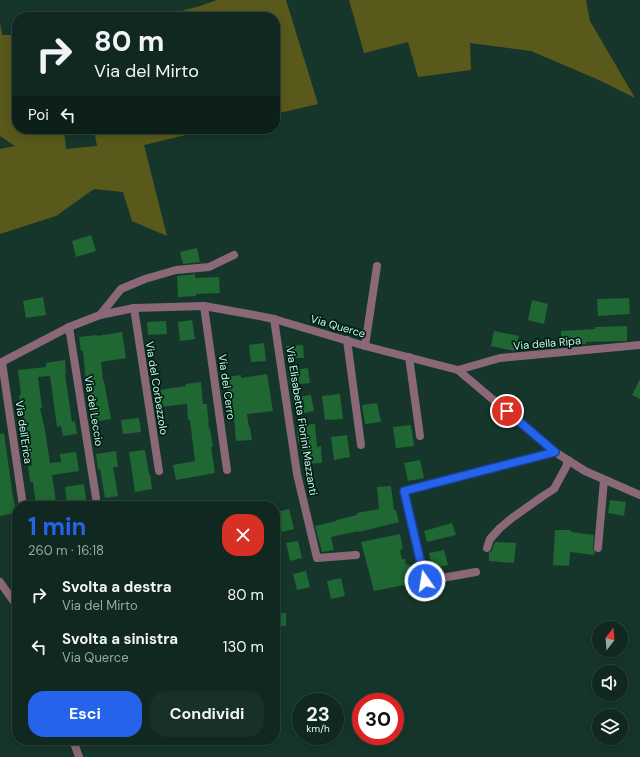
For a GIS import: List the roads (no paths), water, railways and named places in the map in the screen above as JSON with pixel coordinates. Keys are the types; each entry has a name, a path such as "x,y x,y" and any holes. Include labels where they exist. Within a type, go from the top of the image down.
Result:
{"street":[{"path":"100,315 121,289 146,279 176,270 209,267 234,255"},
{"path":"365,346 377,266"},
{"name":"Via Querce","path":"1,362 69,327 100,315 134,308 204,306 274,319 365,346 458,370 555,452 585,471 640,495"},
{"name":"Via del Cerro","path":"204,306 227,470"},
{"name":"Via del Corbezzolo","path":"134,308 160,472"},
{"name":"Via Elisabetta Fiorini Mazzanti","path":"274,319 297,474 317,558 356,555"},
{"name":"Via del Leccio","path":"69,327 96,498"},
{"path":"347,340 361,445"},
{"name":"Via della Ripa","path":"458,370 500,358 640,345"},
{"path":"409,357 420,436"},
{"name":"Via dell'Erica","path":"1,362 22,501"},
{"path":"476,572 425,581 404,491 555,452"},
{"path":"487,548 490,539 504,525 542,496 554,489 566,467 568,460"},
{"path":"604,534 606,481"},
{"path":"598,548 606,481"},
{"path":"0,582 12,599"},
{"path":"75,745 79,757"}]}
